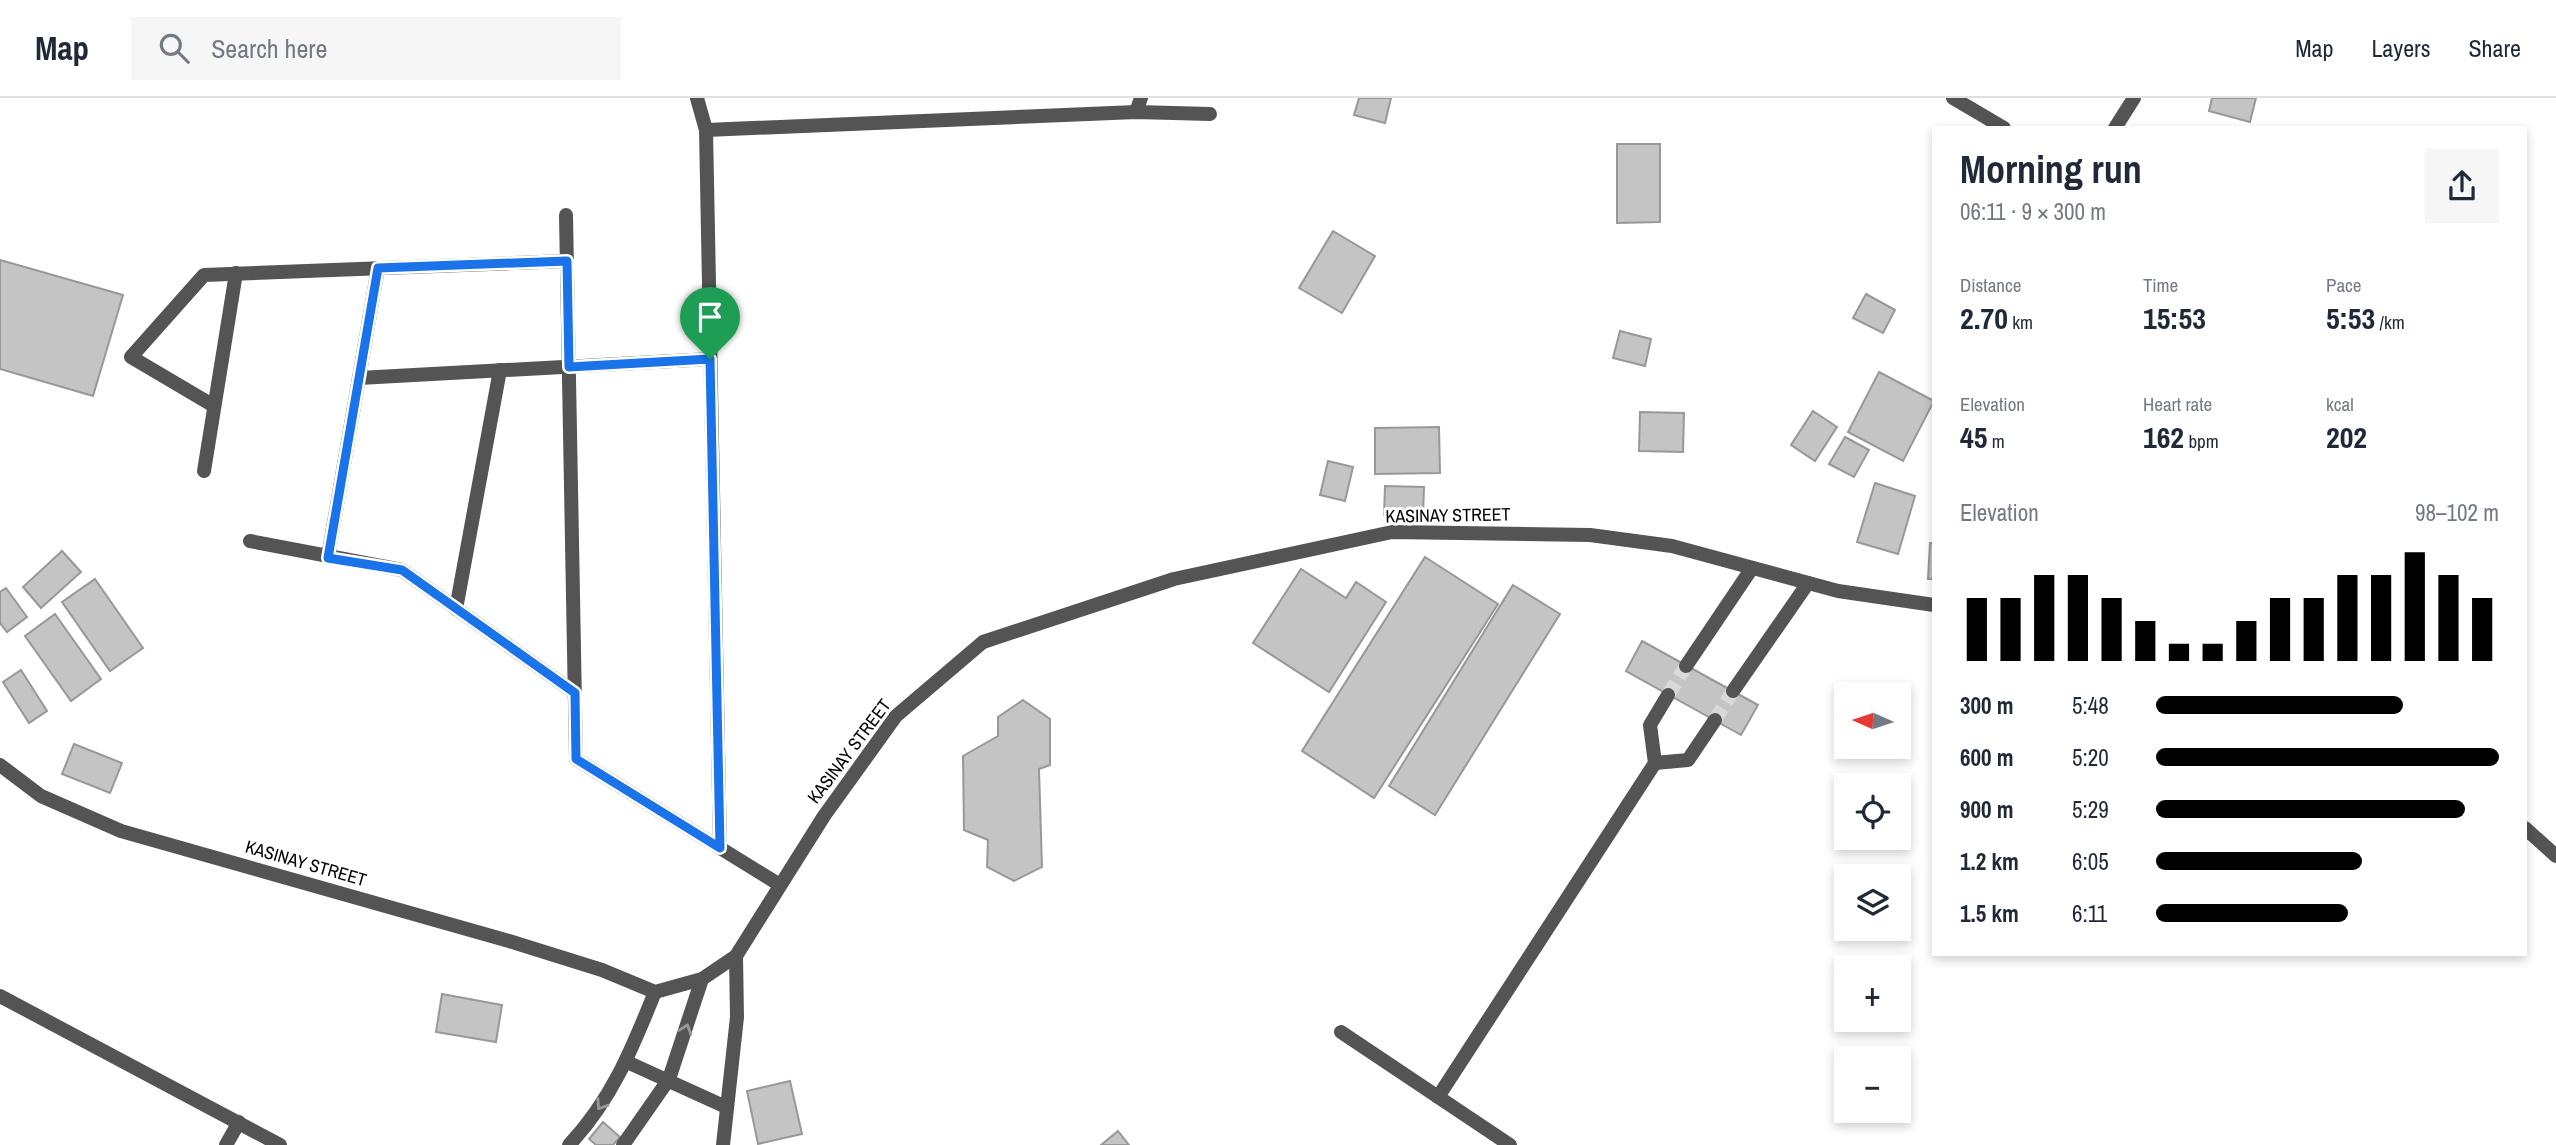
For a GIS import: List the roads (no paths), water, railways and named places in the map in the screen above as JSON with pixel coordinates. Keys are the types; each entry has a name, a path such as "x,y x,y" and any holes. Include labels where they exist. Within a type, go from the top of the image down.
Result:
{"street":[{"path":"697,98 706,130 720,848"},
{"path":"1953,98 2001,126"},
{"path":"2116,126 2134,98"},
{"path":"706,130 1138,105 1210,114"},
{"path":"566,215 576,759 780,886"},
{"path":"214,406 131,357 204,275 567,261"},
{"path":"328,558 378,268"},
{"path":"204,471 236,273"},
{"path":"359,378 710,359"},
{"path":"456,609 500,370"},
{"name":"KASINAY STREET","path":"0,765 41,796 121,831 509,941 602,970 655,992 702,979 736,956 824,816 896,716 983,642 1174,579 1392,532 1590,534 1672,547 1839,591 1932,605"},
{"path":"250,541 402,570 575,693"},
{"path":"1686,666 1752,568"},
{"path":"1733,691 1808,583"},
{"path":"1438,1097 1655,763 1650,725 1668,695"},
{"path":"1655,763 1688,760 1715,720"},
{"path":"2527,830 2556,856"},
{"path":"723,1145 737,1017 736,956"},
{"path":"623,1145 669,1079 702,979"},
{"path":"569,1145 587,1126 627,1062 655,992"},
{"path":"0,996 280,1145"},
{"path":"1341,1032 1510,1145"},
{"path":"627,1062 726,1107"},
{"path":"226,1145 239,1122"}],"tunnel":[{"path":"1668,695 1686,666"},
{"path":"1715,720 1733,691"}]}
